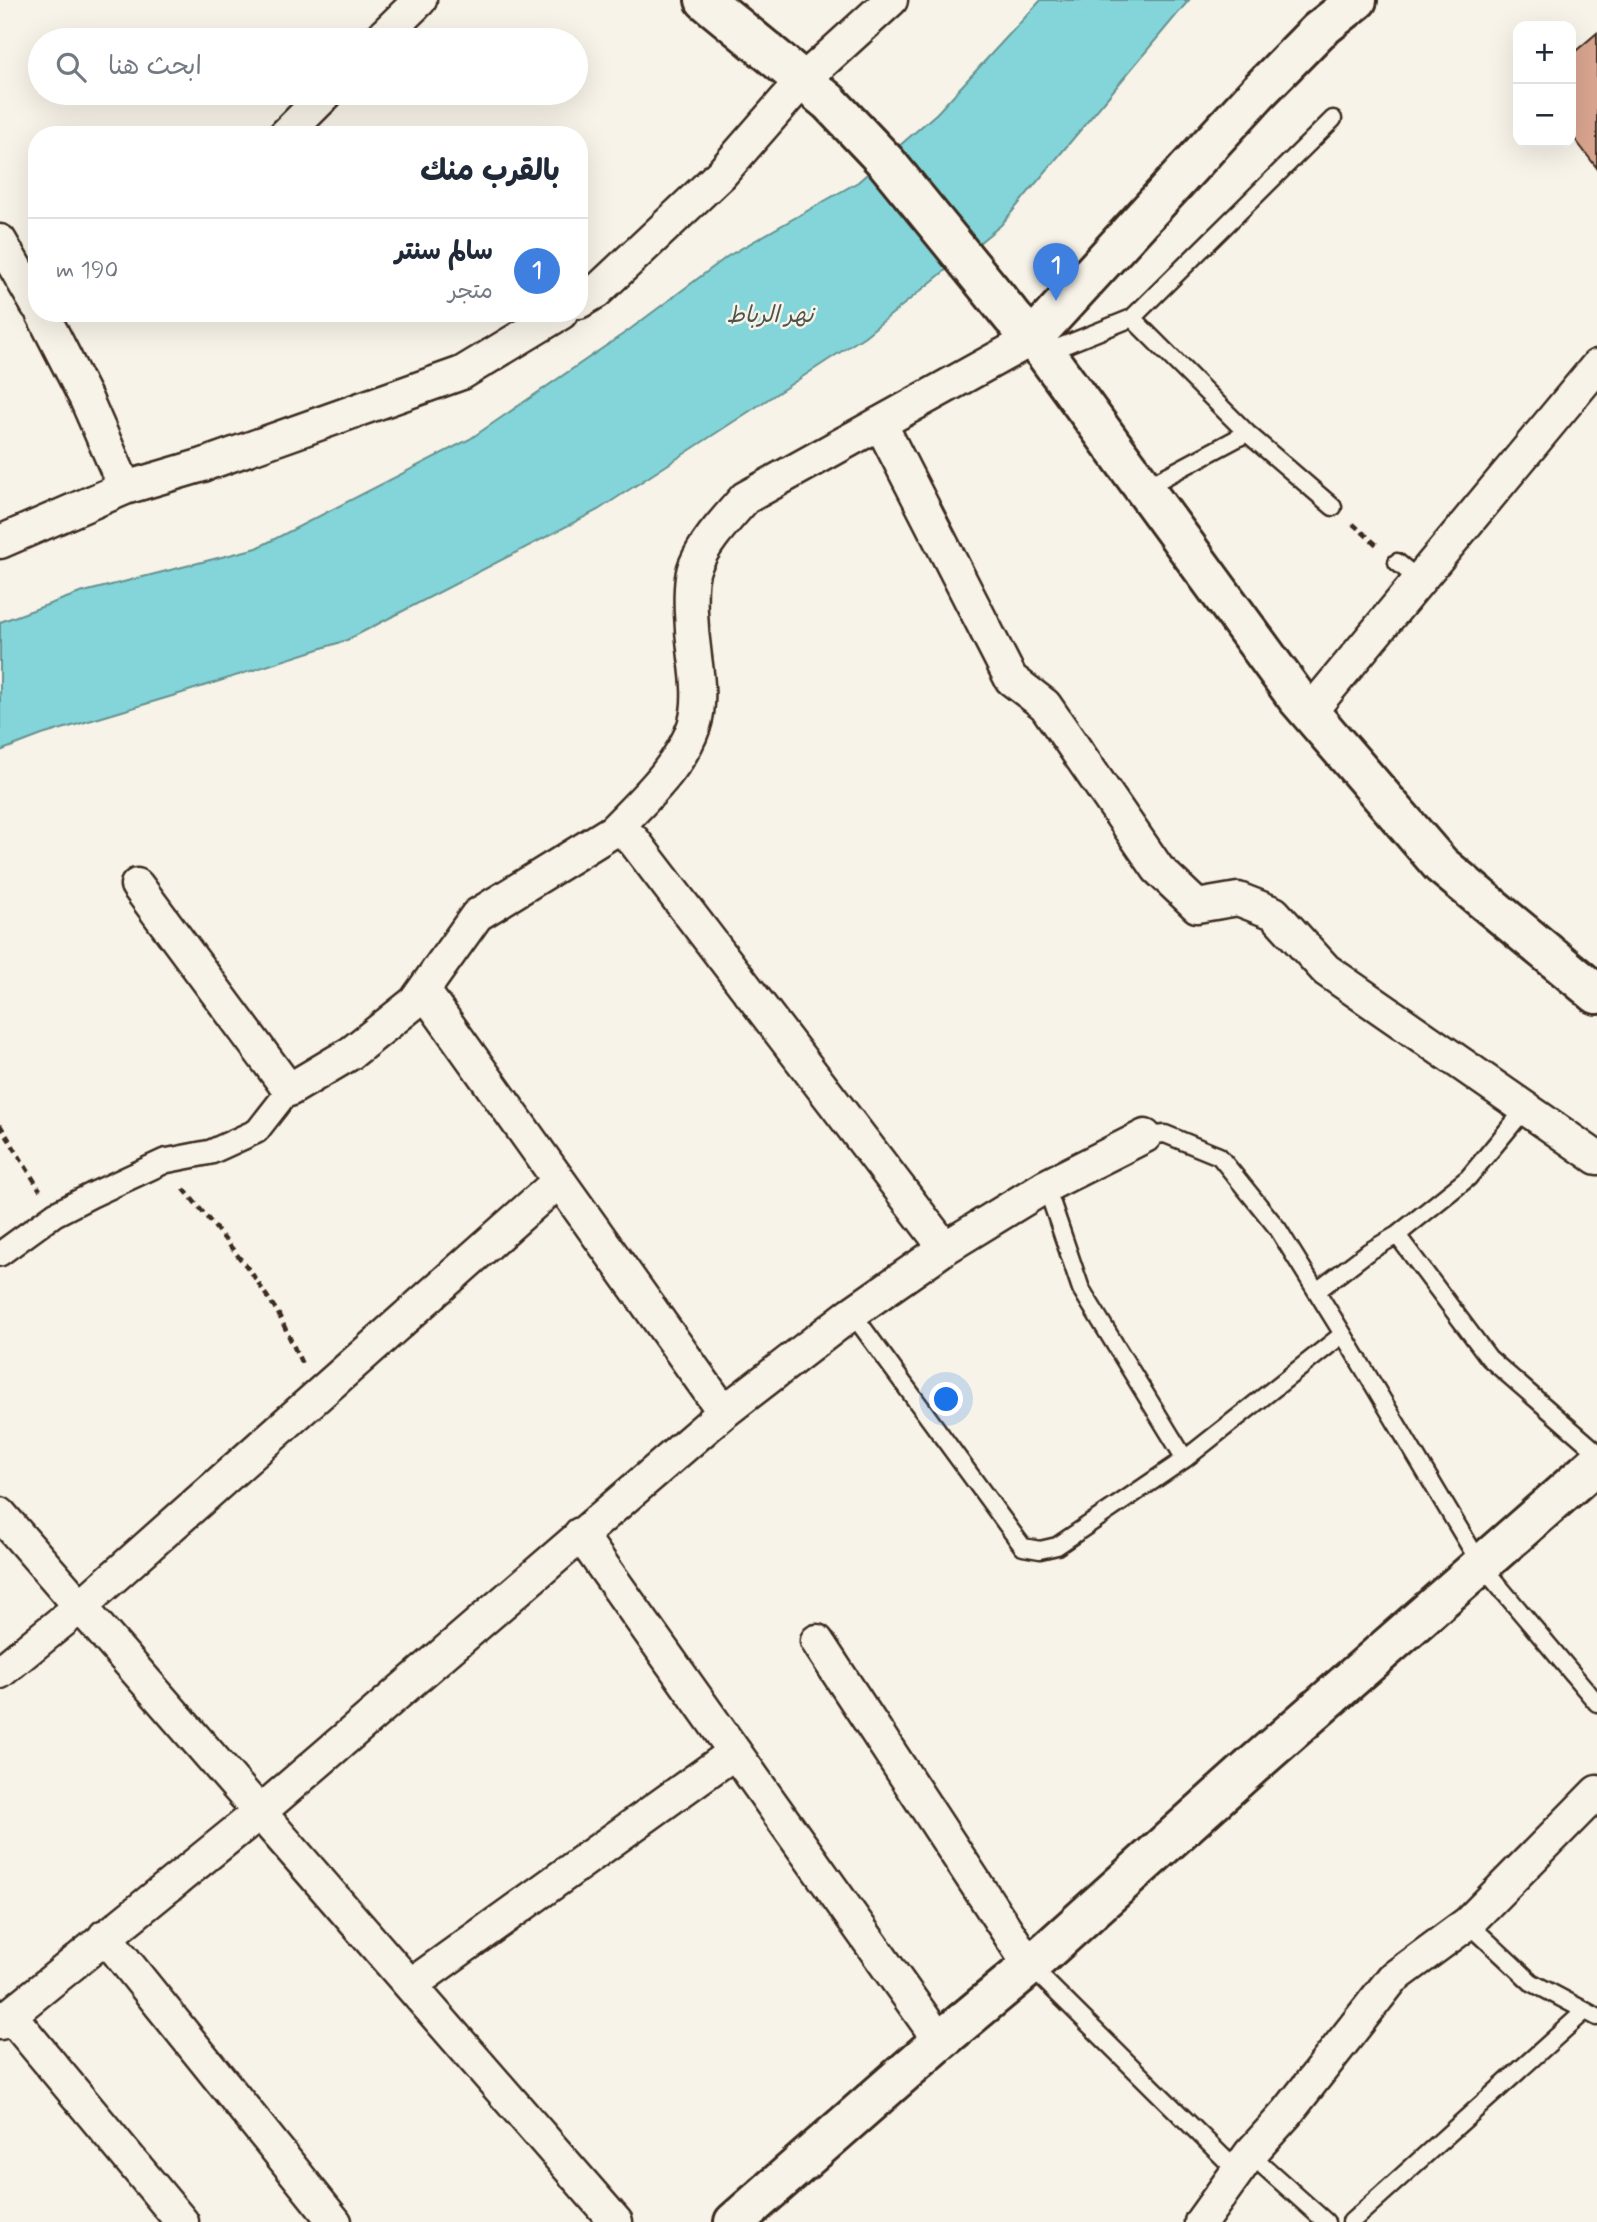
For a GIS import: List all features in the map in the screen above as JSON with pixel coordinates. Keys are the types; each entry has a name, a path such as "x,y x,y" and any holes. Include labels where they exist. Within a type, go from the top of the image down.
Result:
{"street":[{"path":"391,28 420,0"},
{"path":"705,0 816,91 887,163 1030,337 1309,712 1441,865 1597,994"},
{"path":"588,297 816,91 891,0"},
{"path":"0,1254 55,1214 165,1161 211,1152 257,1131 289,1090 351,1053 415,1002 477,915 613,831 654,789 678,757 694,725 698,685 691,613 694,569 710,539 746,498 1030,337 1259,91 1318,32 1357,0"},
{"path":"294,126 315,105"},
{"path":"0,241 28,289"},
{"path":"46,322 86,399 125,488"},
{"path":"0,542 125,488 203,466 462,373 546,322"},
{"path":"1309,712 1408,571 1597,366"},
{"path":"880,423 1011,679 1045,705 1158,869 1197,906 1238,899 1274,913 1326,970 1597,1158"},
{"path":"613,831 624,832 634,841 945,1248"},
{"path":"137,885 289,1090"},
{"path":"424,991 724,1412"},
{"path":"183,2222 5,2019 260,1812 724,1412 852,1313 945,1248 1046,1186 1145,1136"},
{"path":"0,1672 82,1606 559,1181"},
{"path":"734,2222 940,2041 1030,1966 1252,1766 1597,1463"},
{"path":"0,1514 616,2222"},
{"path":"580,1534 940,2041"},
{"path":"817,1641 1030,1966"},
{"path":"411,1986 734,1752"},
{"path":"1201,2222 1244,2163 1287,2113 1392,1979 1468,1923 1597,1792"},
{"path":"105,1936 335,2222"}],"lane":[{"path":"1030,337 1132,318 1333,119"},
{"path":"1132,318 1247,433 1333,507"},
{"path":"1144,488 1247,433"},
{"path":"1317,1291 1368,1252 1397,1235 1468,1178 1525,1109"},
{"path":"1145,1136 1165,1134 1219,1156 1278,1229 1481,1565 1597,1703"},
{"path":"1046,1186 1081,1289 1185,1459"},
{"path":"1397,1235 1489,1357 1597,1452"},
{"path":"852,1313 1023,1547 1040,1550 1057,1546 1185,1459 1343,1334"},
{"path":"1351,2222 1591,2014 1531,1982 1468,1923"},
{"path":"1030,1966 1244,2163 1326,2222"}],"path":[{"path":"1333,507 1408,571"},
{"path":"0,1125 55,1214"},
{"path":"165,1161 204,1215 251,1272 278,1313 318,1396"}],"water":[{"name":"نهر الرباط","path":"1041,0 1189,0 1001,225 865,336 598,510 347,640 42,735 0,751 0,622 80,593 257,548 470,439 629,330 728,256 858,182 937,113"}],"building":[{"path":"1597,33 1597,168 1576,141 1576,51"}],"place":[{"name":"سالم سنتر","path":"1056,301"}]}
